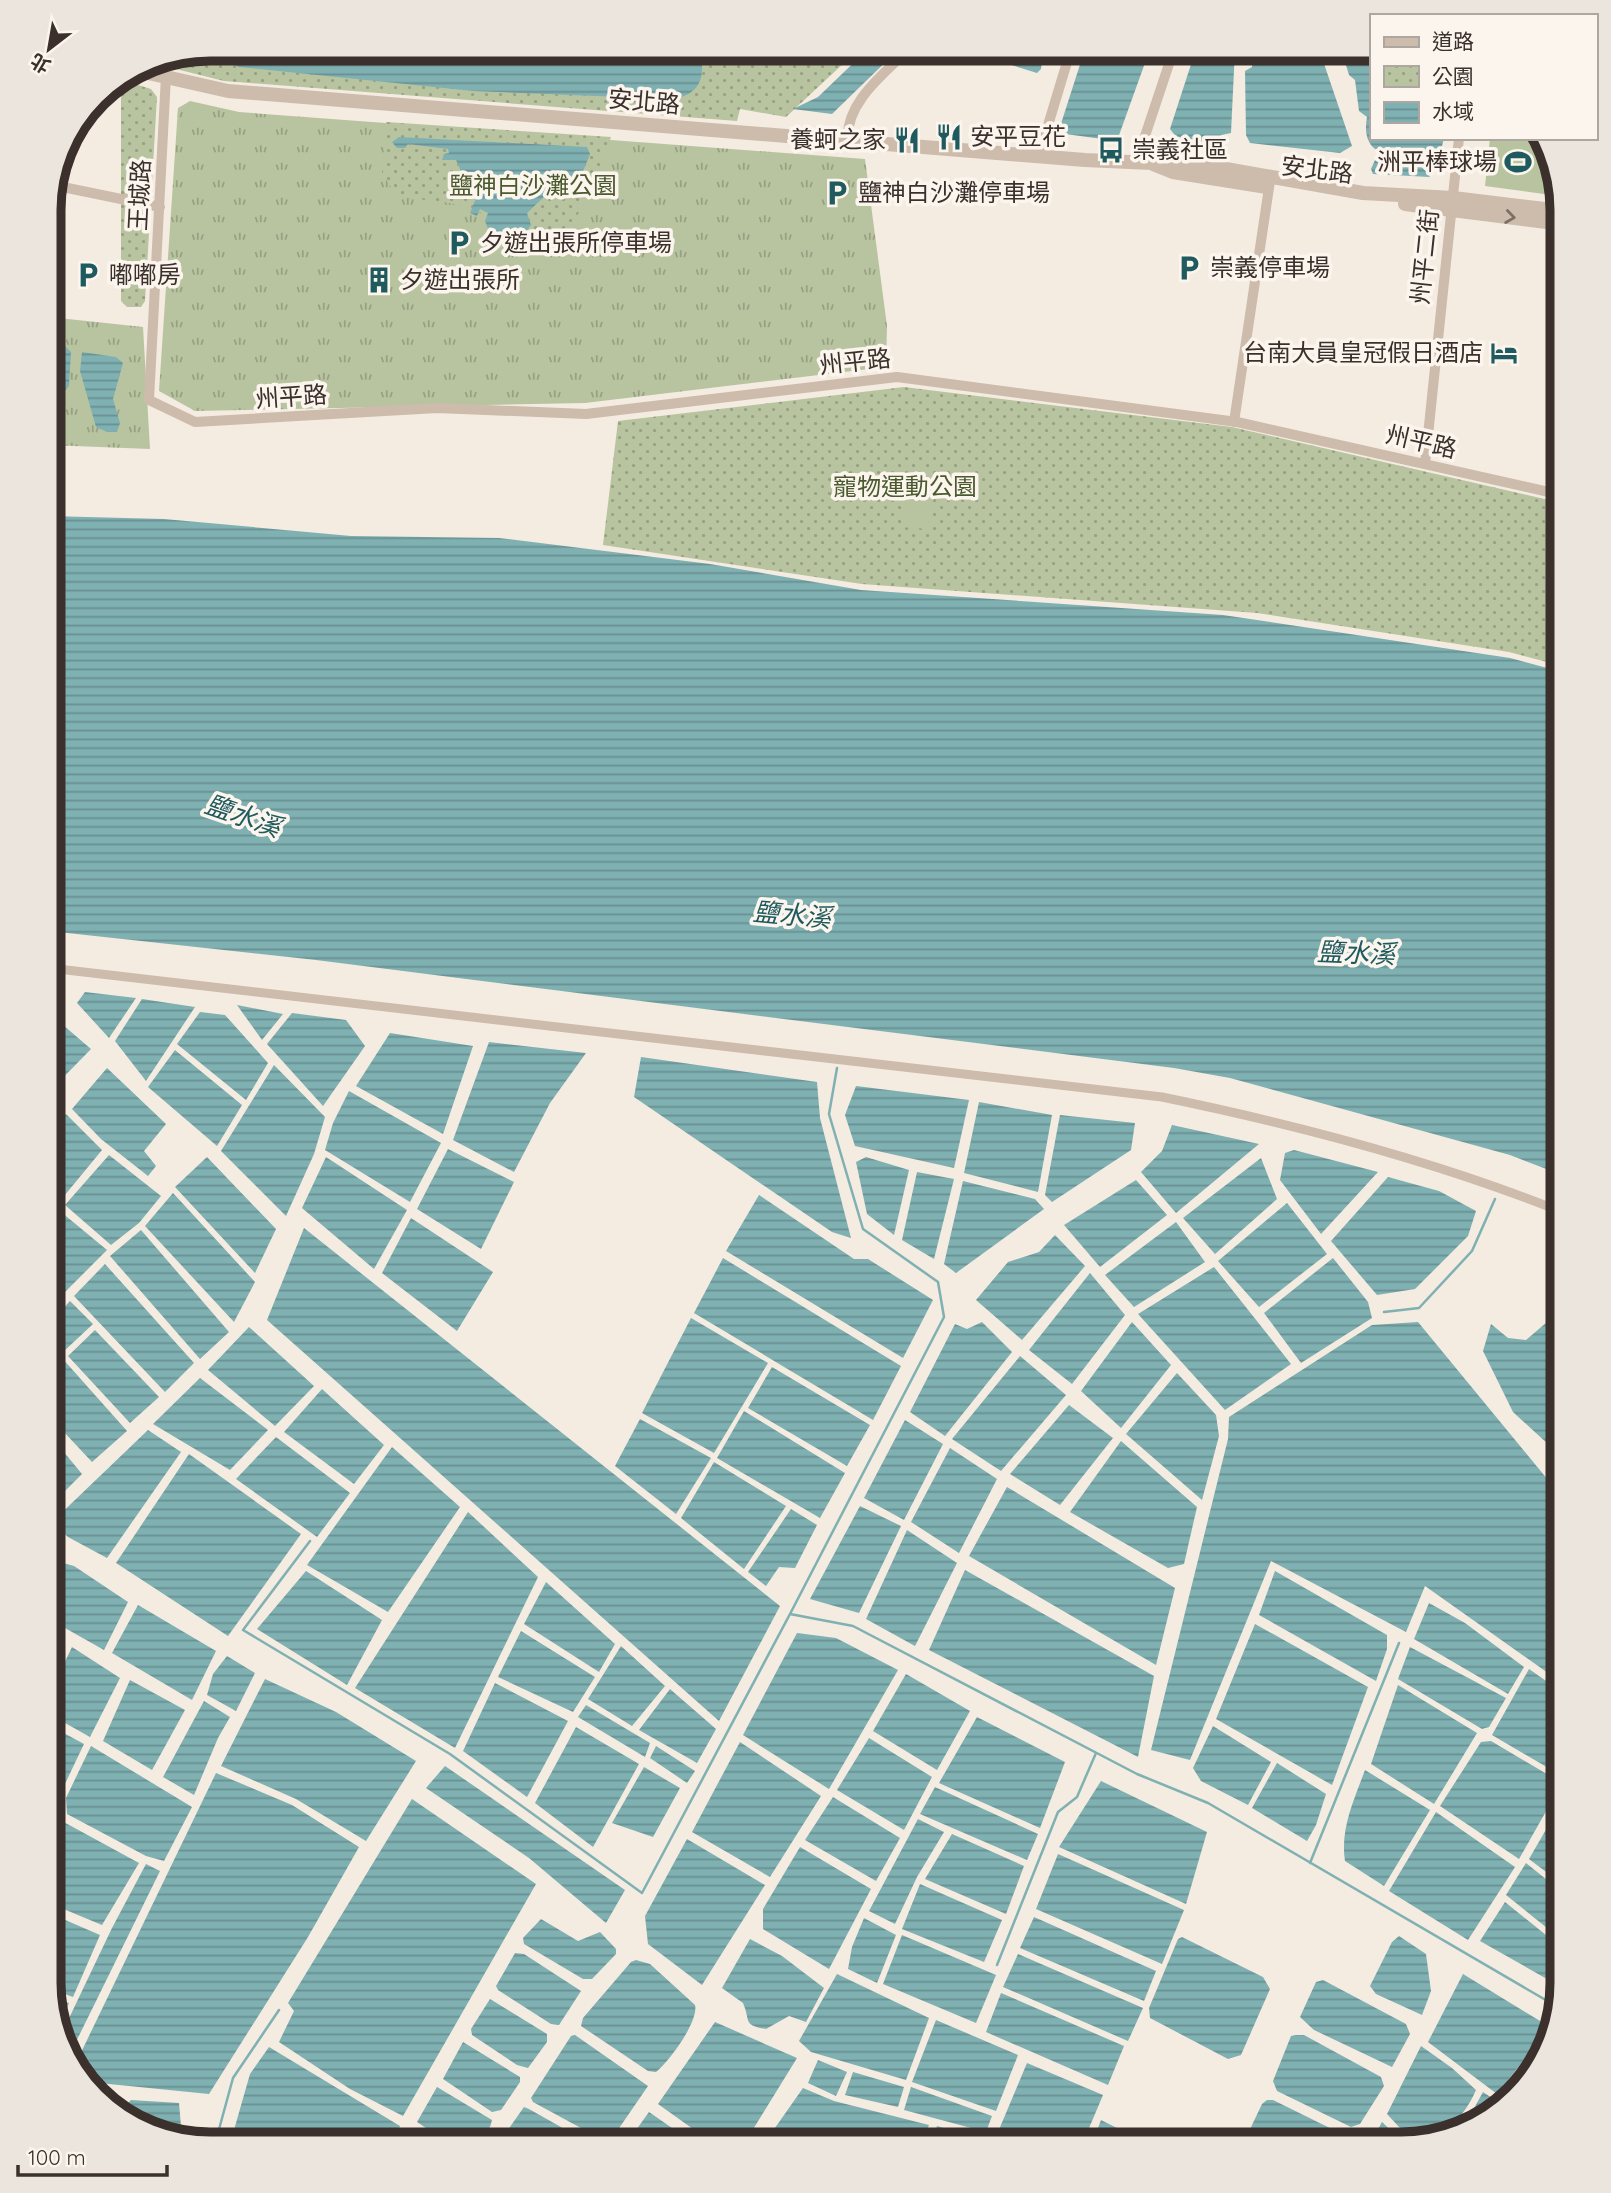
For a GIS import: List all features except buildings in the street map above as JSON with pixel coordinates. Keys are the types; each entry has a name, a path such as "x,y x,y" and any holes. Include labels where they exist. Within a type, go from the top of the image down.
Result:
{"street":[{"path":"848,142 850,122 859,103 897,62"},
{"path":"1039,155 1067,62"},
{"path":"1152,163 1145,136 1170,62"},
{"path":"163,69 166,76"},
{"name":"安北路","path":"152,73 228,91 848,142 1152,163 1174,172 1452,204 1550,210"},
{"name":"王城路","path":"149,400 166,76"},
{"name":"州平二街","path":"1425,464 1459,140"},
{"path":"1234,422 1269,183"},
{"path":"64,187 160,206"},
{"name":"安北路","path":"1452,204 1550,221"},
{"name":"州平路","path":"149,400 195,422 438,408 586,414 897,377 1234,422 1550,492"},
{"path":"62,969 1162,1097 1273,1120 1376,1147 1550,1208"}],"green space":[{"path":"210,61 846,62 786,117 740,109 737,121 224,81 176,69 174,66"},
{"path":"132,83 151,89 157,97 145,301 141,307 127,307 121,301 121,91"},
{"path":"190,101 239,112 865,159 887,326 886,367 585,403 195,411 159,391 178,108"},
{"name":"鹽神白沙灘公園","path":"386,122 611,137 599,172 576,218 552,244 537,255 478,212 445,202 398,197 382,174"},
{"name":"洲平棒球場","path":"1490,140 1532,140 1545,172 1548,195 1485,186"},
{"path":"62,318 143,327 150,449 62,446"},
{"name":"寵物運動公園","path":"904,387 1232,427 1550,500 1550,663 1509,652 1257,613 862,584 603,545 618,421"},
{"path":"907,481 934,485 928,529 902,527"}],"water":[{"path":"228,61 699,61 702,72 698,84 691,92 672,99 473,91 239,67"},
{"path":"855,62 886,62 832,114 793,109 818,97"},
{"path":"1001,62 1042,62 1037,73"},
{"path":"1081,62 1145,62 1118,138 1110,140 1058,133"},
{"path":"1192,62 1234,62 1231,133 1221,135 1215,146 1177,138 1170,129"},
{"path":"1252,62 1323,62 1352,146 1340,153 1250,143 1246,135 1245,71 1252,67"},
{"path":"1345,62 1370,62 1370,140 1444,140 1441,150 1436,153 1375,149 1366,134 1367,117 1359,111 1355,80 1349,75"},
{"path":"399,137 587,147 590,154 573,196 547,194 527,213 531,225 523,236 528,247 522,250 493,242 485,221 488,213 480,209 477,216 470,213 480,188 463,176 456,160 442,160 444,154 449,153 448,149 408,144 405,148 397,148 392,142"},
{"path":"1375,160 1414,164 1426,171 1430,177 1373,174 1371,169"},
{"path":"62,346 71,352 69,386 62,394"},
{"path":"82,352 116,357 123,363 113,399 120,423 117,432 107,432 96,427 80,371"},
{"name":"鹽水溪","path":"62,516 164,519 351,536 499,538 710,564 861,590 1223,615 1510,658 1550,669 1550,1170 1510,1155 1230,1078 1174,1068 316,960 62,932"},
{"path":"85,992 136,998 109,1038 77,1003"},
{"path":"142,999 195,1007 146,1081 115,1041"},
{"path":"237,1005 283,1014 262,1040"},
{"path":"200,1012 225,1015 268,1063 246,1100 177,1044"},
{"path":"292,1013 346,1020 365,1046 323,1106 267,1044"},
{"path":"62,1024 91,1049 62,1079"},
{"path":"390,1033 473,1046 443,1134 356,1086"},
{"path":"489,1042 586,1053 550,1103 514,1172 453,1140"},
{"path":"175,1050 242,1105 217,1146 148,1087"},
{"path":"641,1057 817,1082 820,1118 851,1238 832,1232 634,1097"},
{"path":"274,1065 325,1117 314,1154 286,1216 221,1151"},
{"path":"107,1068 166,1124 144,1151 156,1166 148,1176 101,1139 72,1109"},
{"path":"856,1086 969,1100 954,1168 855,1146 845,1115"},
{"path":"349,1091 441,1143 410,1202 325,1150 333,1123"},
{"path":"979,1102 1052,1115 1038,1192 964,1173"},
{"path":"66,1114 102,1150 61,1199 61,1119"},
{"path":"1060,1115 1135,1123 1131,1150 1052,1202 1045,1195"},
{"path":"1172,1125 1259,1144 1176,1213 1141,1172 1162,1151"},
{"path":"448,1149 514,1182 481,1249 417,1209"},
{"path":"1294,1150 1378,1172 1321,1234 1280,1180 1285,1153"},
{"path":"109,1155 161,1196 139,1223 111,1245 65,1205"},
{"path":"207,1157 276,1229 255,1273 175,1187"},
{"path":"326,1157 407,1210 374,1269 302,1208"},
{"path":"866,1157 909,1170 894,1235 867,1214 856,1162"},
{"path":"1261,1158 1277,1199 1215,1254 1183,1218"},
{"path":"917,1172 954,1179 934,1259 902,1240"},
{"path":"1388,1177 1439,1191 1476,1211 1468,1236 1415,1289 1377,1295 1331,1241"},
{"path":"1136,1180 1167,1215 1100,1267 1064,1225"},
{"path":"963,1181 1035,1199 1044,1209 956,1273 944,1264"},
{"path":"173,1193 255,1282 234,1322 145,1226"},
{"path":"759,1195 854,1259 868,1259 933,1300 903,1358 726,1251"},
{"path":"1287,1203 1327,1254 1259,1307 1218,1261"},
{"path":"61,1212 107,1250 61,1296"},
{"path":"411,1218 493,1272 457,1331 382,1273"},
{"path":"1176,1222 1205,1262 1134,1307 1105,1275"},
{"path":"304,1228 780,1606 719,1721 267,1320"},
{"path":"141,1230 229,1332 200,1359 110,1256"},
{"path":"1055,1235 1085,1266 1022,1340 976,1300 1008,1262 1039,1252"},
{"path":"723,1258 901,1366 873,1420 694,1313"},
{"path":"1333,1258 1368,1302 1372,1318 1301,1363 1264,1313"},
{"path":"105,1264 194,1363 165,1392 74,1296"},
{"path":"1214,1267 1291,1364 1225,1410 1138,1314"},
{"path":"1090,1273 1125,1315 1072,1384 1029,1350"},
{"path":"70,1301 93,1324 63,1352 61,1350 61,1310"},
{"path":"1550,1316 1550,1446 1513,1412 1483,1351 1491,1324 1508,1338 1526,1340 1547,1322"},
{"path":"691,1318 768,1363 714,1453 642,1413"},
{"path":"982,1322 1012,1352 945,1436 910,1412 955,1324 967,1329"},
{"path":"1132,1322 1171,1365 1121,1428 1081,1391"},
{"path":"1418,1322 1550,1482 1550,1675 1425,1586 1406,1632 1271,1561 1190,1760 1151,1750 1228,1439 1229,1417 1372,1325"},
{"path":"249,1327 314,1386 275,1426 208,1370"},
{"path":"95,1330 159,1397 130,1423 68,1356"},
{"path":"1020,1356 1066,1395 1001,1471 952,1439"},
{"path":"61,1359 127,1431 92,1462 61,1429"},
{"path":"772,1367 870,1425 847,1466 748,1408"},
{"path":"1177,1373 1216,1415 1219,1436 1202,1500 1126,1434"},
{"path":"200,1378 268,1430 230,1470 153,1424"},
{"path":"322,1389 384,1445 354,1484 284,1432"},
{"path":"1069,1405 1113,1438 1060,1505 1010,1474"},
{"path":"744,1411 845,1473 820,1518 717,1458"},
{"path":"640,1419 711,1458 676,1514 615,1466"},
{"path":"905,1420 943,1444 904,1520 864,1498"},
{"path":"148,1430 181,1452 107,1558 61,1531 61,1513"},
{"path":"276,1437 350,1493 317,1537 236,1479"},
{"path":"1121,1441 1197,1507 1184,1564 1168,1568 1070,1512"},
{"path":"392,1447 460,1507 388,1612 307,1565"},
{"path":"950,1448 997,1479 959,1553 911,1522"},
{"path":"61,1449 82,1474 61,1495"},
{"path":"189,1454 301,1534 228,1636 116,1563"},
{"path":"714,1462 786,1506 744,1569 681,1518"},
{"path":"1007,1487 1175,1588 1156,1665 969,1556"},
{"path":"860,1506 901,1526 859,1613 810,1599"},
{"path":"791,1509 817,1525 795,1568 779,1567 766,1586 748,1572"},
{"path":"468,1512 538,1577 455,1748 355,1688"},
{"path":"907,1530 957,1563 915,1646 866,1619"},
{"path":"61,1562 74,1566 128,1602 104,1650 61,1626"},
{"path":"965,1570 1154,1676 1138,1757 929,1650"},
{"path":"306,1571 382,1620 347,1685 257,1629"},
{"path":"1275,1571 1387,1635 1387,1649 1376,1681 1259,1615"},
{"path":"546,1582 615,1644 599,1672 524,1624"},
{"path":"1429,1603 1465,1623 1524,1667 1508,1694 1414,1639"},
{"path":"138,1605 216,1651 192,1700 112,1653"},
{"path":"1255,1624 1368,1687 1332,1785 1216,1719"},
{"path":"521,1631 595,1677 573,1712 498,1677"},
{"path":"797,1633 836,1638 898,1670 829,1789 743,1735"},
{"path":"621,1646 665,1686 632,1726 588,1699"},
{"path":"72,1647 120,1678 90,1737 61,1721 61,1670"},
{"path":"1410,1647 1506,1698 1489,1727 1482,1729 1398,1679"},
{"path":"227,1656 255,1673 236,1711 207,1695 213,1674"},
{"path":"1529,1669 1550,1684 1550,1769 1492,1735"},
{"path":"906,1674 970,1711 937,1770 873,1731"},
{"path":"265,1679 336,1712 416,1761 366,1841 296,1799 221,1766"},
{"path":"130,1680 185,1710 152,1770 103,1741"},
{"path":"495,1683 568,1721 527,1797 463,1751"},
{"path":"1398,1685 1477,1733 1434,1804 1371,1764"},
{"path":"670,1689 716,1729 697,1763 639,1730"},
{"path":"204,1701 230,1717 194,1795 163,1777"},
{"path":"586,1705 650,1743 645,1757 578,1717"},
{"path":"977,1717 1065,1762 1040,1828 939,1783"},
{"path":"1213,1726 1271,1762 1248,1805 1201,1781 1193,1768"},
{"path":"576,1727 639,1764 593,1847 535,1803"},
{"path":"61,1732 84,1744 61,1792"},
{"path":"869,1738 932,1777 904,1830 837,1790"},
{"path":"1491,1741 1550,1776 1550,1804 1519,1859 1440,1806 1481,1742"},
{"path":"740,1742 821,1796 770,1877 692,1832"},
{"path":"91,1746 192,1807 164,1861 146,1856 67,1814 66,1798"},
{"path":"656,1746 695,1771 687,1783 650,1758"},
{"path":"1277,1763 1326,1794 1316,1825 1307,1841 1252,1808"},
{"path":"445,1766 625,1890 606,1923 529,1858 426,1788"},
{"path":"644,1767 680,1788 653,1837 612,1823"},
{"path":"1365,1770 1430,1810 1384,1886 1345,1861 1346,1826"},
{"path":"216,1773 292,1805 359,1847 308,1937 209,2094 100,2083 80,2055"},
{"path":"1101,1781 1207,1832 1186,1904 1059,1847"},
{"path":"935,1787 1038,1834 1027,1860 920,1814"},
{"path":"833,1797 900,1838 876,1881 805,1840"},
{"path":"412,1799 536,1884 403,2116 350,2089 279,2042 294,2011 288,2003"},
{"path":"1436,1812 1515,1867 1468,1940 1389,1891"},
{"path":"918,1819 944,1832 917,1877 895,1924 869,1911"},
{"path":"61,1821 139,1863 102,1925 61,1908"},
{"path":"1550,1823 1550,1875 1529,1859"},
{"path":"952,1834 1024,1866 1006,1914 925,1879"},
{"path":"687,1839 765,1885 702,1985 648,1944 645,1916"},
{"path":"800,1847 871,1889 829,1969 763,1929 763,1909"},
{"path":"1058,1854 1184,1910 1162,1964 1036,1909"},
{"path":"1526,1863 1550,1882 1550,1930 1506,1895"},
{"path":"146,1864 160,1871 75,2044 67,2023"},
{"path":"920,1884 1002,1920 984,1962 902,1929"},
{"path":"1505,1902 1550,1938 1550,1981 1480,1941"},
{"path":"1034,1917 1156,1971 1144,2001 1020,1948"},
{"path":"61,1918 100,1935 73,1997 62,1993"},
{"path":"864,1918 896,1935 877,1983 848,1969 852,1947"},
{"path":"541,1919 578,1941 600,1932 616,1949 616,1954 592,1979 583,1979 524,1944 523,1938"},
{"path":"902,1935 996,1975 976,2023 883,1984"},
{"path":"1399,1936 1426,1954 1431,1991 1422,2015 1376,1994 1370,1986 1392,1942"},
{"path":"1182,1937 1263,1977 1270,1989 1241,2055 1228,2059 1150,2018 1149,2008 1178,1939"},
{"path":"750,1939 782,1956 824,1988 806,2022 789,2016 766,2029 753,2026 748,2021 743,2003 722,1988"},
{"path":"515,1953 524,1954 581,1991 559,2025 551,2024 498,1990 496,1986"},
{"path":"1018,1954 1143,2008 1128,2041 1003,1987"},
{"path":"636,1960 650,1964 695,2005 688,2031 656,2072 648,2071 581,2026 583,2018 631,1962"},
{"path":"837,1974 929,2018 906,2080 811,2052 799,2041"},
{"path":"1463,1974 1544,2023 1535,2045 1497,2094 1428,2042"},
{"path":"1323,1980 1406,2024 1410,2034 1392,2067 1314,2030 1300,2017 1316,1982"},
{"path":"1001,1993 1124,2046 1108,2085 986,2032"},
{"path":"490,1999 547,2034 547,2042 528,2068 517,2065 472,2035 471,2029"},
{"path":"63,2001 69,2003 65,2013"},
{"path":"936,2020 1018,2055 996,2111 912,2082"},
{"path":"715,2022 797,2058 752,2131 696,2131 658,2104"},
{"path":"575,2035 648,2086 617,2131 587,2131 533,2102 531,2098 571,2036"},
{"path":"1304,2035 1381,2077 1384,2086 1360,2124 1351,2127 1277,2091 1273,2081 1291,2036"},
{"path":"463,2042 520,2077 520,2082 501,2110 492,2112 443,2079"},
{"path":"1421,2046 1452,2068 1476,2090 1458,2118 1439,2127 1403,2132 1387,2114"},
{"path":"269,2047 400,2126 399,2131 234,2131 250,2074"},
{"path":"818,2060 847,2072 836,2096 808,2083"},
{"path":"1027,2063 1103,2095 1087,2132 998,2132"},
{"path":"853,2072 904,2087 898,2107 845,2095"},
{"path":"437,2087 492,2120 487,2131 431,2131 417,2122"},
{"path":"911,2087 992,2116 985,2132 904,2110"},
{"path":"803,2088 834,2101 929,2125 927,2132 772,2131"},
{"path":"1483,2092 1492,2098 1488,2104 1469,2115"},
{"path":"131,2100 179,2103 181,2129 162,2124 126,2105"},
{"path":"1273,2100 1338,2132 1249,2132 1262,2104"},
{"path":"524,2107 569,2131 507,2131"},
{"path":"649,2112 677,2131 635,2131"},
{"path":"1101,2120 1125,2132 1097,2132"},
{"path":"1382,2122 1392,2132 1377,2132"},
{"path":"937,2126 956,2132 935,2132"}],"waterway":[{"path":"790,1614 944,1317 938,1282 863,1229 829,1114 837,1068"},
{"path":"1384,1312 1419,1308 1472,1251 1495,1199"},
{"path":"310,1541 243,1630 450,1754 642,1893 790,1614 853,1626 1137,1774 1208,1803 1548,2001"},
{"path":"1310,1863 1399,1643"},
{"path":"997,1965 1058,1812 1077,1797 1096,1753"},
{"path":"219,2131 233,2078 279,2010"}],"place":[{"name":"安平豆花","path":"949,137"},
{"name":"養蚵之家","path":"907,140"},
{"name":"崇義社區","path":"1111,150"},
{"name":"洲平棒球場","path":"1518,162"},
{"name":"鹽神白沙灘停車場","path":"837,193"},
{"name":"夕遊出張所停車場","path":"459,243"},
{"name":"崇義停車場","path":"1189,268"},
{"name":"嘟嘟房","path":"88,275"},
{"name":"夕遊出張所","path":"379,280"},
{"name":"台南大員皇冠假日酒店","path":"1504,353"}]}
